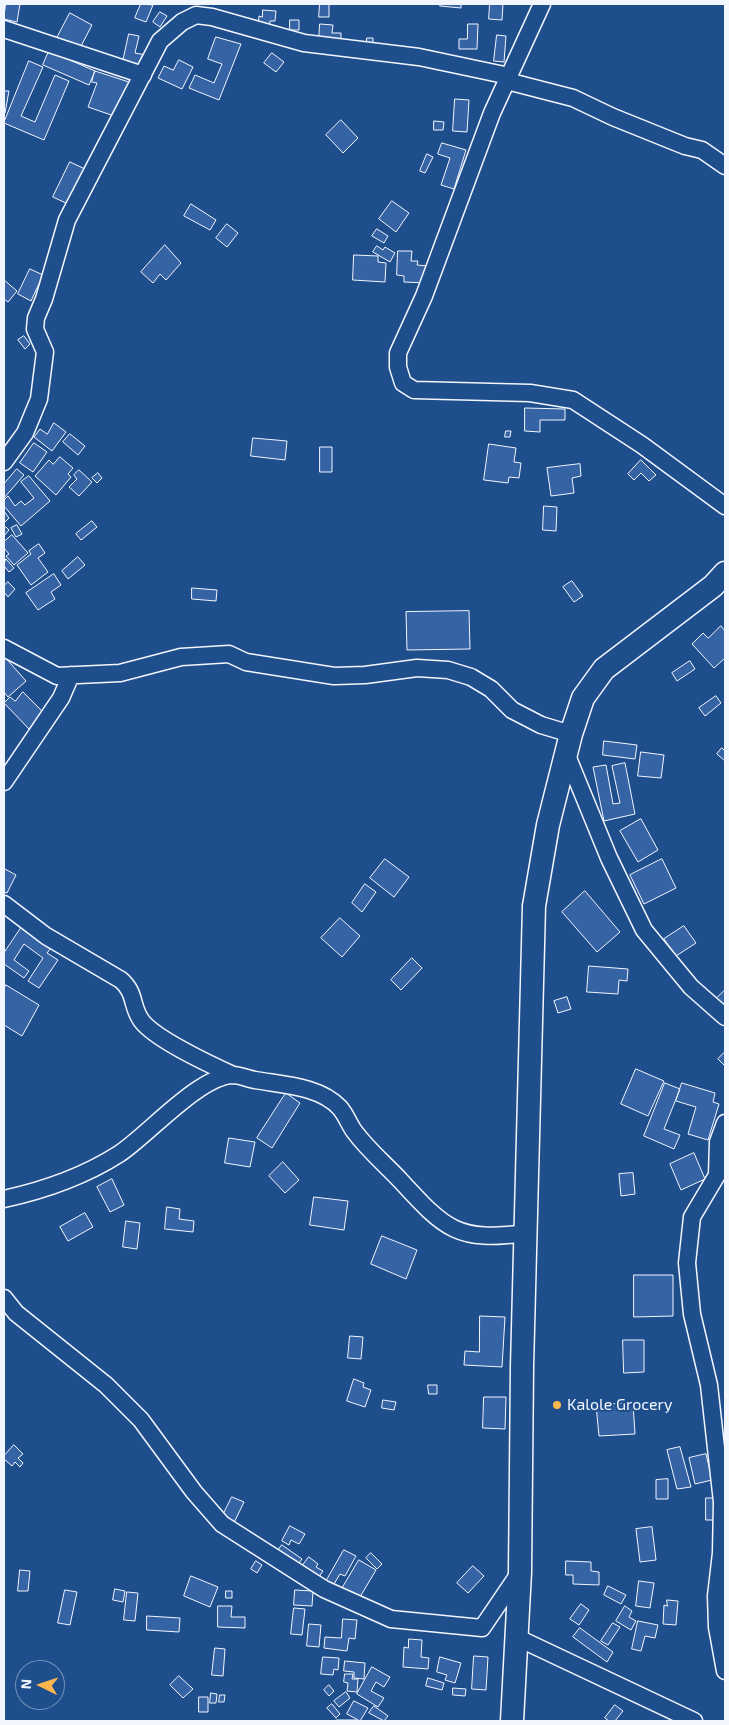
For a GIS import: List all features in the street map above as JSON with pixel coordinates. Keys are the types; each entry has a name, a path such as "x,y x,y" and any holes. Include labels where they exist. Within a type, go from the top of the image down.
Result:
{"street":[{"path":"542,4 489,122 424,296 398,352 398,366 403,383 414,390 530,393 573,400 642,445 725,506"},
{"path":"4,462 25,433 39,399 45,352 35,328 36,318 44,299 67,220 160,41 182,22 196,15 212,17 304,43 420,57 508,79 573,98 613,117 685,146 702,150 725,166"},
{"path":"4,30 143,75"},
{"path":"512,1721 518,1638 520,1572 522,1367 527,1233 534,906 540,862 568,743 583,698 604,669 712,586 725,573"},
{"path":"4,648 57,676 120,673 182,657 229,654 246,662 334,676 365,675 417,668 448,670 471,677 491,689 512,710 534,721 568,743 608,858 644,930 691,987 725,1017"},
{"path":"4,782 62,698 71,675"},
{"path":"4,904 46,936 121,980 128,987 141,1020 148,1028 202,1061 233,1075 285,1084 320,1094 340,1108 376,1159 398,1178 430,1213 454,1229 475,1236 527,1233"},
{"path":"4,1200 34,1193 78,1178 120,1153 198,1090 219,1078 233,1075"},
{"path":"725,1124 718,1142 716,1175 692,1217 687,1263 692,1314 708,1385 722,1502 721,1553 716,1596 717,1627 725,1671"},
{"path":"4,1298 16,1312 106,1385 142,1420 194,1492 222,1524 324,1589 391,1619 482,1628 520,1572"},
{"path":"518,1638 694,1721"}],"building":[{"path":"6,4 20,4 17,22 4,19"},
{"path":"141,4 153,5 146,22 135,18"},
{"path":"320,4 329,4 329,17 319,17"},
{"path":"441,4 461,4 461,8 440,6"},
{"path":"490,4 503,4 502,20 489,19"},
{"path":"263,10 276,11 275,21 270,21 269,28 258,27 259,16 262,17"},
{"path":"160,12 167,16 160,27 153,22"},
{"path":"70,13 92,25 79,50 57,38"},
{"path":"290,20 299,20 299,30 290,30"},
{"path":"320,24 333,25 332,33 341,33 341,43 319,41"},
{"path":"468,24 478,24 477,49 459,49 459,39 467,39"},
{"path":"129,34 139,36 135,53 146,55 142,70 122,66"},
{"path":"497,35 506,36 504,62 494,61"},
{"path":"216,37 241,44 219,100 189,88 195,75 214,83 222,64 208,59"},
{"path":"367,38 373,38 373,44 367,44"},
{"path":"49,51 95,71 89,85 43,65"},
{"path":"272,53 284,62 276,72 264,63"},
{"path":"179,60 193,67 182,89 158,78 164,66 173,70"},
{"path":"29,61 43,67 21,116 35,122 55,75 69,81 44,140 4,123"},
{"path":"95,71 135,84 123,119 88,107 97,83 92,82"},
{"path":"4,91 9,91 5,113 4,113"},
{"path":"455,99 469,100 467,132 453,131"},
{"path":"341,120 358,138 343,153 326,135"},
{"path":"434,121 444,122 443,130 434,130"},
{"path":"442,143 466,150 454,189 441,185 450,158 438,154"},
{"path":"427,154 433,157 425,173 420,171"},
{"path":"70,162 85,169 68,204 53,197"},
{"path":"392,201 409,213 396,232 379,219"},
{"path":"191,204 216,220 210,230 184,216"},
{"path":"227,224 238,233 227,247 216,238"},
{"path":"377,229 388,236 384,243 372,236"},
{"path":"165,245 181,263 166,280 160,274 153,283 141,272"},
{"path":"377,246 383,250 385,247 395,253 390,262 373,252"},
{"path":"398,251 412,251 411,261 418,261 417,265 428,266 427,283 404,282 404,276 397,275"},
{"path":"354,255 378,256 378,262 386,263 385,282 353,280"},
{"path":"30,269 43,275 31,301 18,294"},
{"path":"4,280 17,291 8,302 4,299"},
{"path":"24,336 30,344 25,349 18,340"},
{"path":"525,408 565,409 565,420 540,420 540,432 525,431"},
{"path":"54,423 66,432 52,451 34,437 40,429 47,434"},
{"path":"506,431 511,431 510,437 505,437"},
{"path":"70,434 85,446 78,455 63,442"},
{"path":"253,438 287,441 285,460 251,456"},
{"path":"34,443 47,452 33,472 20,463"},
{"path":"489,444 516,448 514,462 521,463 519,478 509,477 508,483 484,480"},
{"path":"320,447 332,447 332,472 320,472"},
{"path":"60,457 73,468 68,474 71,477 56,495 35,476 49,460 53,464"},
{"path":"641,460 656,475 649,481 641,473 634,480 628,474"},
{"path":"580,464 581,476 572,478 574,493 551,496 547,468"},
{"path":"17,469 24,475 4,498 4,484"},
{"path":"79,470 92,482 79,496 69,487 77,479 74,475"},
{"path":"98,473 102,478 97,483 92,478"},
{"path":"29,476 50,501 21,526 4,506 4,500 8,496 15,506 21,501 25,505 34,498 21,482"},
{"path":"544,506 557,507 556,531 543,530"},
{"path":"4,511 9,518 4,523"},
{"path":"92,521 97,527 81,540 76,534"},
{"path":"17,525 22,534 16,537 11,528"},
{"path":"6,527 9,530 4,536 4,529"},
{"path":"12,535 28,553 14,565 6,556 9,554 4,548 4,542"},
{"path":"39,544 45,553 38,558 48,572 31,585 17,565 31,554 29,551"},
{"path":"78,557 85,565 68,579 62,571"},
{"path":"6,559 14,568 9,572 4,566"},
{"path":"54,574 61,585 51,592 55,599 38,610 26,593"},
{"path":"572,581 583,596 574,602 563,587"},
{"path":"8,582 15,589 8,597 4,592 4,586"},
{"path":"192,588 217,590 216,601 192,599"},
{"path":"469,611 470,649 407,650 406,612"},
{"path":"721,626 725,631 725,658 714,668 692,644 703,633 708,638"},
{"path":"4,656 26,681 8,697 4,692"},
{"path":"690,661 695,669 677,681 672,673"},
{"path":"23,692 44,713 29,729 4,703 10,697 15,701"},
{"path":"716,696 721,703 705,716 699,708"},
{"path":"604,741 637,745 635,759 603,755"},
{"path":"722,748 725,751 725,761 717,754"},
{"path":"641,752 664,755 661,778 638,776"},
{"path":"625,763 635,814 604,821 593,767 606,765 613,804 620,803 612,766"},
{"path":"641,819 658,850 638,862 620,831"},
{"path":"385,859 409,877 394,897 370,878"},
{"path":"662,859 676,888 644,904 630,875"},
{"path":"5,869 16,875 7,893 4,892"},
{"path":"365,884 376,892 362,912 352,903"},
{"path":"585,891 620,932 597,952 562,912"},
{"path":"340,918 360,936 342,957 321,938"},
{"path":"684,926 696,943 676,956 664,939"},
{"path":"21,928 51,948 47,953 58,960 39,988 28,981 43,958 24,944 14,960 29,971 24,978 4,964 4,953"},
{"path":"412,958 422,968 401,990 391,980"},
{"path":"589,966 628,969 627,981 619,980 618,994 587,992"},
{"path":"6,985 39,1005 22,1036 4,1025 4,989"},
{"path":"725,990 725,1010 715,1000"},
{"path":"567,997 571,1009 558,1013 554,1001"},
{"path":"725,1052 725,1066 718,1059"},
{"path":"636,1069 664,1081 648,1116 621,1104"},
{"path":"665,1083 680,1089 664,1129 680,1135 674,1149 644,1136"},
{"path":"682,1083 715,1093 713,1102 719,1104 708,1140 688,1134 696,1107 676,1101"},
{"path":"286,1093 300,1103 272,1148 257,1138"},
{"path":"229,1138 255,1142 250,1167 225,1163"},
{"path":"694,1153 705,1179 681,1190 670,1164"},
{"path":"283,1162 299,1180 285,1193 269,1176"},
{"path":"633,1173 635,1194 621,1196 619,1174"},
{"path":"112,1179 124,1205 110,1212 97,1187"},
{"path":"314,1197 348,1201 344,1230 310,1225"},
{"path":"167,1207 180,1209 179,1219 194,1221 193,1232 165,1229"},
{"path":"85,1213 93,1227 68,1241 60,1227"},
{"path":"126,1221 140,1223 137,1249 123,1247"},
{"path":"382,1236 417,1250 406,1279 371,1264"},
{"path":"634,1275 673,1275 673,1316 634,1317"},
{"path":"480,1316 505,1317 502,1367 464,1365 465,1351 479,1352"},
{"path":"350,1336 363,1337 361,1359 348,1358"},
{"path":"623,1340 644,1340 644,1372 624,1373"},
{"path":"354,1379 364,1383 363,1387 371,1390 365,1407 347,1401"},
{"path":"428,1385 437,1385 437,1394 429,1394"},
{"path":"484,1397 506,1397 505,1429 483,1428"},
{"path":"383,1400 396,1402 394,1410 382,1408"},
{"path":"633,1403 635,1434 599,1436 596,1405"},
{"path":"14,1445 23,1454 18,1458 23,1463 20,1467 15,1462 12,1466 4,1459 4,1456"},
{"path":"680,1447 691,1487 677,1489 667,1450"},
{"path":"706,1454 712,1480 695,1484 689,1458"},
{"path":"668,1479 668,1499 656,1499 656,1480"},
{"path":"232,1497 244,1502 231,1529 219,1523"},
{"path":"706,1498 716,1498 715,1520 706,1520"},
{"path":"290,1526 305,1534 299,1544 291,1540 289,1545 282,1541"},
{"path":"652,1527 656,1560 640,1562 636,1529"},
{"path":"282,1545 302,1559 296,1567 276,1553"},
{"path":"344,1550 356,1556 345,1576 340,1574 331,1589 324,1585"},
{"path":"371,1553 382,1564 377,1569 366,1558"},
{"path":"309,1557 318,1564 316,1567 323,1571 316,1581 300,1569"},
{"path":"359,1560 376,1570 357,1602 340,1592"},
{"path":"256,1561 262,1565 257,1573 251,1569"},
{"path":"566,1561 591,1562 591,1571 599,1572 599,1585 573,1584 573,1575 566,1575"},
{"path":"473,1566 484,1576 468,1593 457,1583"},
{"path":"20,1570 30,1571 28,1591 18,1591"},
{"path":"191,1576 218,1587 210,1607 184,1596"},
{"path":"639,1581 654,1583 650,1608 636,1606"},
{"path":"608,1586 626,1595 621,1604 604,1595"},
{"path":"115,1589 125,1591 123,1602 113,1600"},
{"path":"65,1590 77,1592 70,1625 58,1623"},
{"path":"295,1590 313,1591 312,1606 294,1605"},
{"path":"226,1591 232,1591 232,1598 226,1598"},
{"path":"127,1592 138,1593 135,1621 124,1620"},
{"path":"667,1600 678,1601 676,1625 663,1624 664,1605 667,1606"},
{"path":"581,1604 589,1610 579,1625 570,1619"},
{"path":"218,1606 232,1606 231,1617 245,1617 245,1628 218,1627"},
{"path":"625,1606 632,1611 629,1617 636,1621 631,1630 616,1621"},
{"path":"294,1608 305,1609 302,1635 291,1634"},
{"path":"147,1616 180,1618 179,1632 147,1630"},
{"path":"343,1619 357,1620 355,1639 349,1638 347,1651 324,1648 325,1637 341,1638"},
{"path":"638,1621 658,1625 655,1638 645,1636 641,1651 632,1649"},
{"path":"613,1623 620,1627 608,1645 601,1641"},
{"path":"309,1624 321,1625 319,1647 307,1646"},
{"path":"580,1628 613,1652 607,1662 573,1637"},
{"path":"409,1639 422,1640 421,1657 429,1658 428,1669 403,1667 404,1647 408,1648"},
{"path":"215,1648 225,1649 223,1676 212,1675"},
{"path":"474,1656 488,1657 486,1690 472,1689"},
{"path":"323,1657 339,1658 338,1670 334,1669 333,1675 321,1674"},
{"path":"440,1657 461,1663 455,1683 445,1680 447,1675 437,1672"},
{"path":"345,1661 365,1663 364,1679 354,1678 354,1672 344,1671"},
{"path":"372,1667 390,1677 384,1687 376,1682 371,1691 384,1698 378,1707 357,1694"},
{"path":"345,1674 353,1674 352,1679 358,1679 357,1692 347,1691 348,1683 344,1682"},
{"path":"179,1676 193,1689 183,1698 170,1685"},
{"path":"428,1678 444,1683 442,1690 426,1686"},
{"path":"329,1685 334,1691 329,1696 324,1690"},
{"path":"453,1688 466,1689 465,1696 453,1695"},
{"path":"346,1692 350,1698 339,1707 334,1701"},
{"path":"211,1693 217,1694 216,1703 210,1703"},
{"path":"220,1695 225,1695 224,1702 219,1702"},
{"path":"199,1697 208,1697 208,1712 199,1712"},
{"path":"354,1701 368,1708 360,1721 347,1714"},
{"path":"332,1704 340,1714 336,1718 327,1708"},
{"path":"615,1705 623,1711 615,1721 609,1721 605,1718"},
{"path":"374,1706 388,1716 384,1721 369,1713"},
{"path":"357,1720 357,1721 336,1721"}],"place":[{"name":"Kalole Grocery","path":"557,1405"}]}
